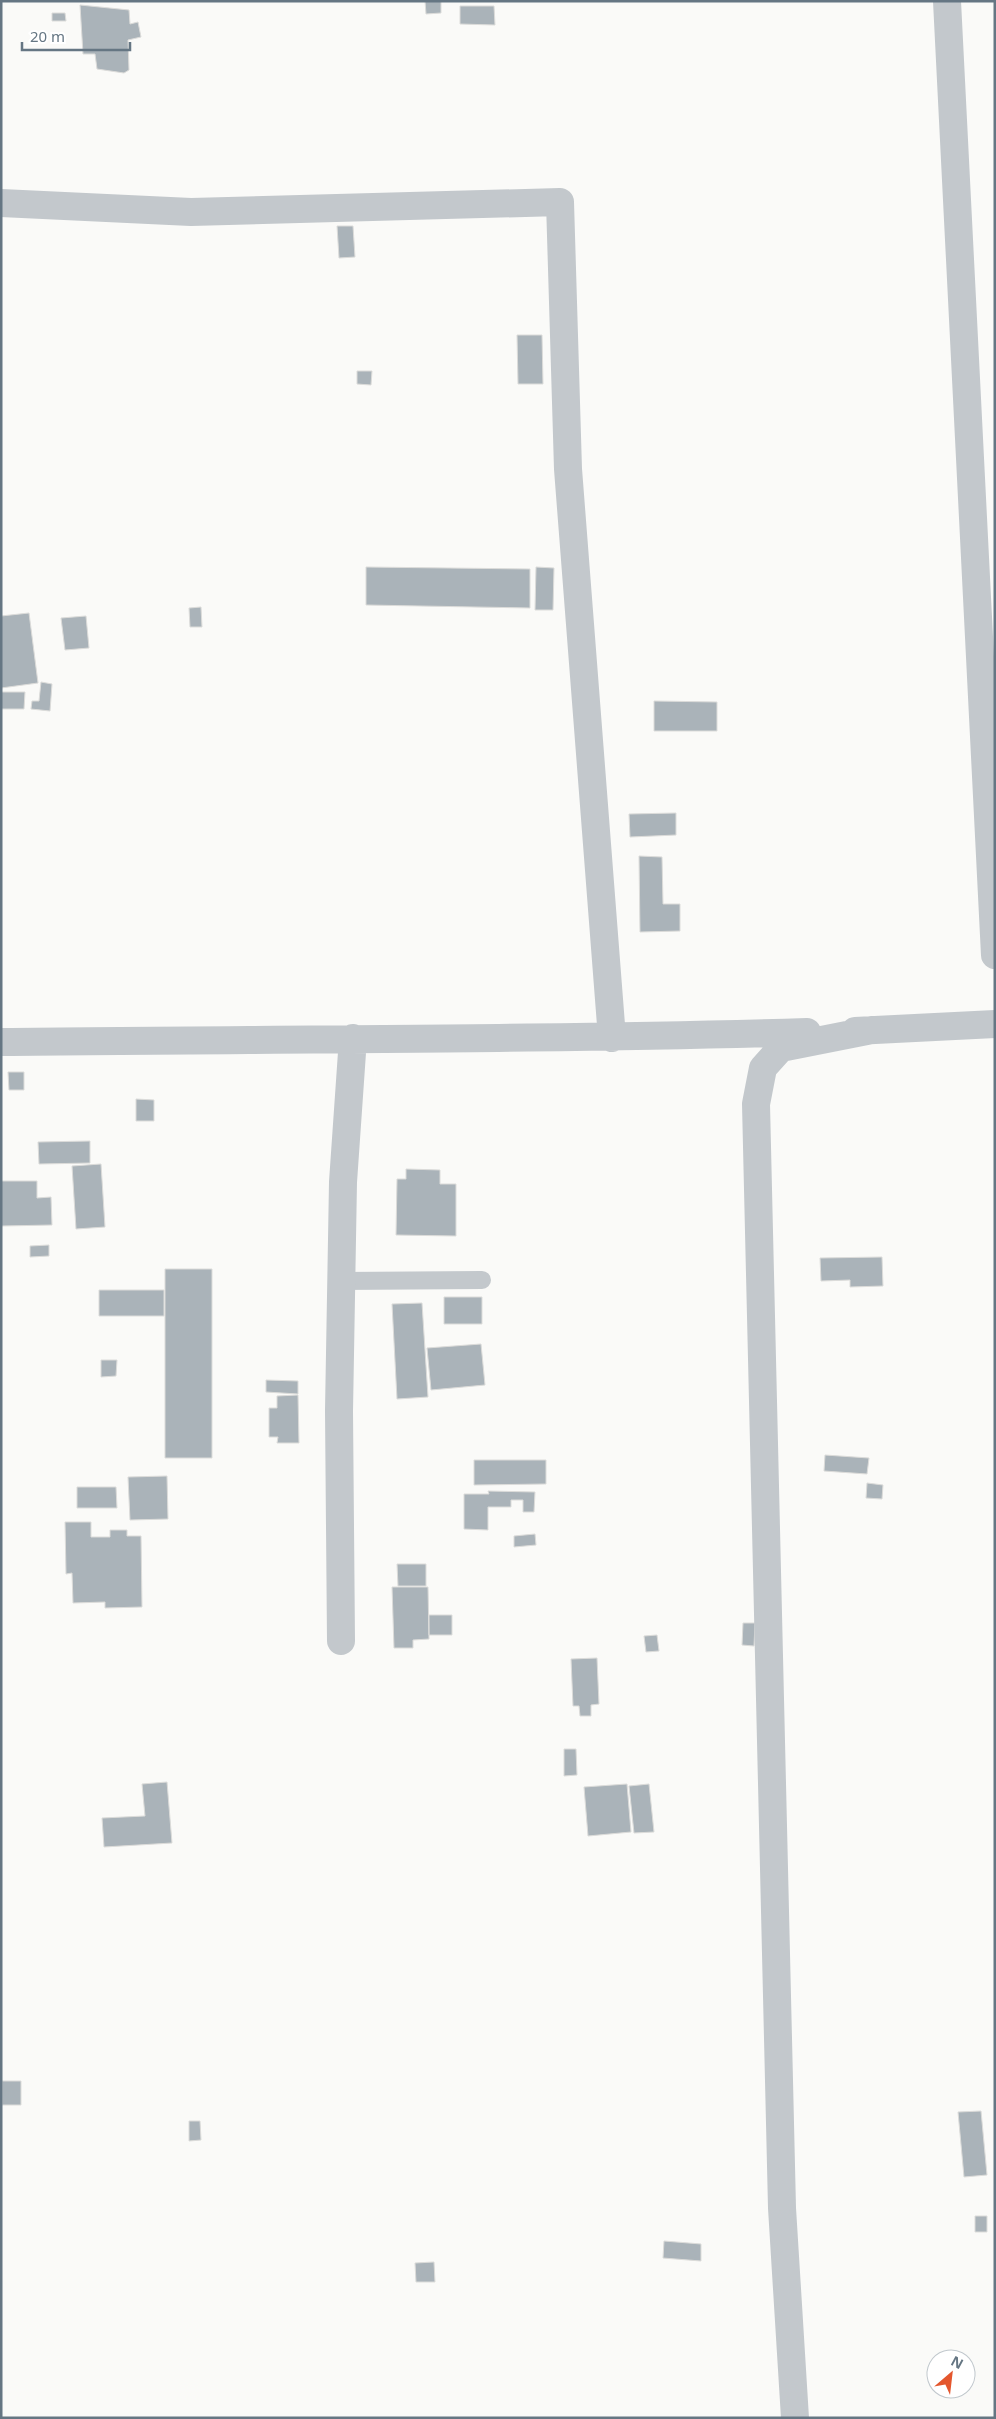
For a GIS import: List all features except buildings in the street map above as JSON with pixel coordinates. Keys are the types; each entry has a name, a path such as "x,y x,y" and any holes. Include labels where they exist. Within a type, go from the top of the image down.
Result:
{"street":[{"path":"947,1 995,955"},
{"path":"1,202 191,212 560,202 568,469 612,1038"},
{"path":"1,1042 353,1038 612,1038 872,1030 995,1024"},
{"path":"796,2418 782,2208 756,1104 763,1068 782,1048 872,1030"},
{"path":"341,1641 339,1412 341,1281 343,1182 353,1038"}],"lane":[{"path":"341,1281 482,1280"}]}
